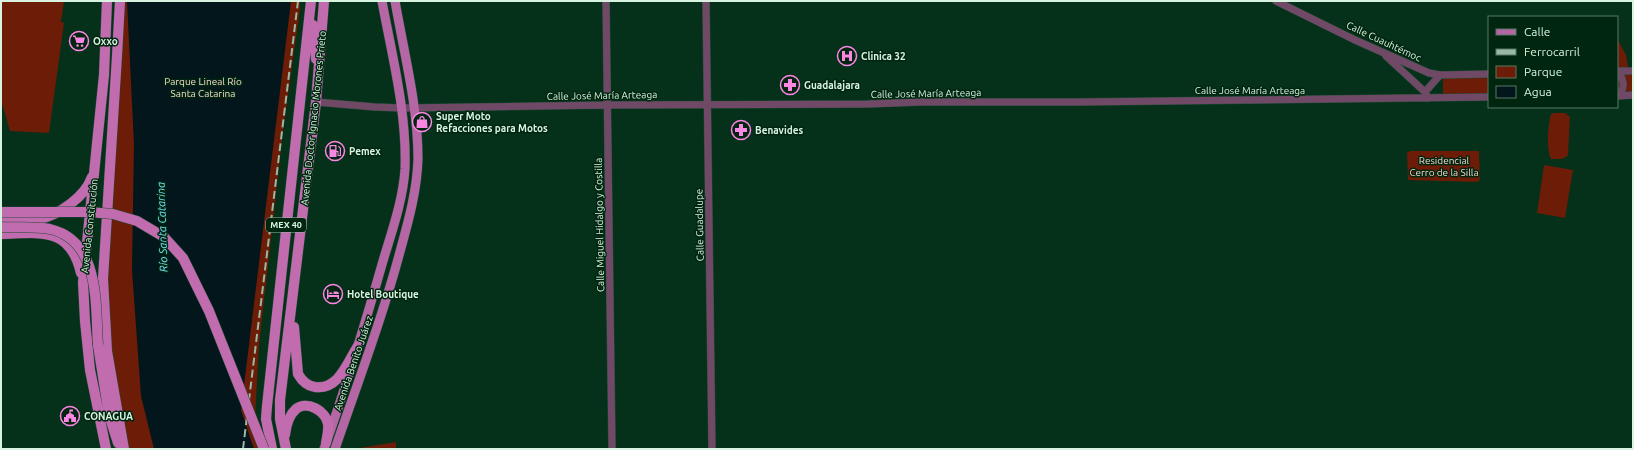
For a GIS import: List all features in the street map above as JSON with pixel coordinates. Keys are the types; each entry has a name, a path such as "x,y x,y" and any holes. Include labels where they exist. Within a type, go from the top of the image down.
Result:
{"highway":[{"name":"Avenida Constitución","path":"106,1 104,75 96,166 83,282 90,370 106,449"},
{"name":"Avenida Constitución","path":"120,1 103,280 107,351 124,449"},
{"name":"Avenida Doctor Ignacio Morones Prieto","path":"285,446 280,419 280,400 319,77 324,1"},
{"path":"311,3 316,64 319,77"},
{"name":"Avenida Doctor Ignacio Morones Prieto","path":"272,449 266,419 266,406 311,3"},
{"path":"1,220 38,219 59,212 86,189 96,166"},
{"path":"1,212 89,212 113,214 137,221 164,237 183,258 200,291 264,449"},
{"path":"1,227 38,227 52,230 65,236 80,250 88,261 92,276 98,345 109,415 121,449"},
{"path":"1,234 49,234 64,241 76,255 83,282"},
{"path":"292,309 298,374 301,380 310,386 325,387 331,385 341,375 358,346"},
{"path":"285,446 286,430 291,416 300,407 308,406 317,409 324,416 328,425 325,446"}],"main road":[{"name":"Avenida Benito Juárez","path":"325,446 369,310 400,202 405,170 405,142 402,108 382,1"},
{"name":"Avenida Benito Juárez","path":"335,449 379,324 412,205 418,161 414,108 395,1"},
{"path":"369,310 379,324"}],"street":[{"name":"Calle Miguel Hidalgo y Costilla","path":"606,1 612,449"},
{"name":"Calle Guadalupe","path":"706,1 706,105 712,449"},
{"name":"Calle Cuauhtémoc","path":"1276,1 1428,73 1488,74"},
{"path":"1382,52 1426,95 1440,74"},
{"path":"1618,96 1624,83 1618,72 1633,71"},
{"name":"Calle José María Arteaga","path":"316,102 375,107 414,108 1426,95 1488,97"},
{"path":"1618,96 1633,95"}],"green space":[{"path":"1,1 64,1 61,22 64,23 49,133 10,131 1,100"},
{"name":"Río Santa Catarina","path":"124,1 300,1 283,131 259,345 255,418 259,449 126,449 113,390 106,277"},
{"path":"1618,40 1626,55 1628,67 1618,67"},
{"path":"1618,75 1633,75 1633,94 1618,94"},
{"path":"1488,77 1488,95 1443,96 1443,78"},
{"path":"1565,113 1570,117 1568,155 1561,159 1551,159 1548,150 1549,124 1551,114"},
{"name":"Residencial Cerro de la Silla","path":"1410,151 1479,151 1480,180 1477,182 1408,180 1407,153"},
{"path":"1544,165 1573,170 1565,218 1537,213"},
{"path":"396,442 396,449 354,449"}],"water":[{"name":"Río Santa Catarina","path":"127,1 291,1 241,410 254,449 154,449 141,396 132,270 134,144"}],"railway":[{"path":"243,449 298,1"}],"place":[{"name":"Oxxo","path":"79,41"},
{"name":"Clinica 32","path":"847,56"},
{"name":"Guadalajara","path":"790,85"},
{"name":"Super Moto Refacciones para Motos","path":"422,122"},
{"name":"Benavides","path":"741,130"},
{"name":"Pemex","path":"335,151"},
{"name":"Hotel Boutique","path":"333,294"},
{"name":"CONAGUA","path":"70,416"}],"park label":[{"name":"Parque Lineal Río Santa Catarina","path":"203,86"}]}
